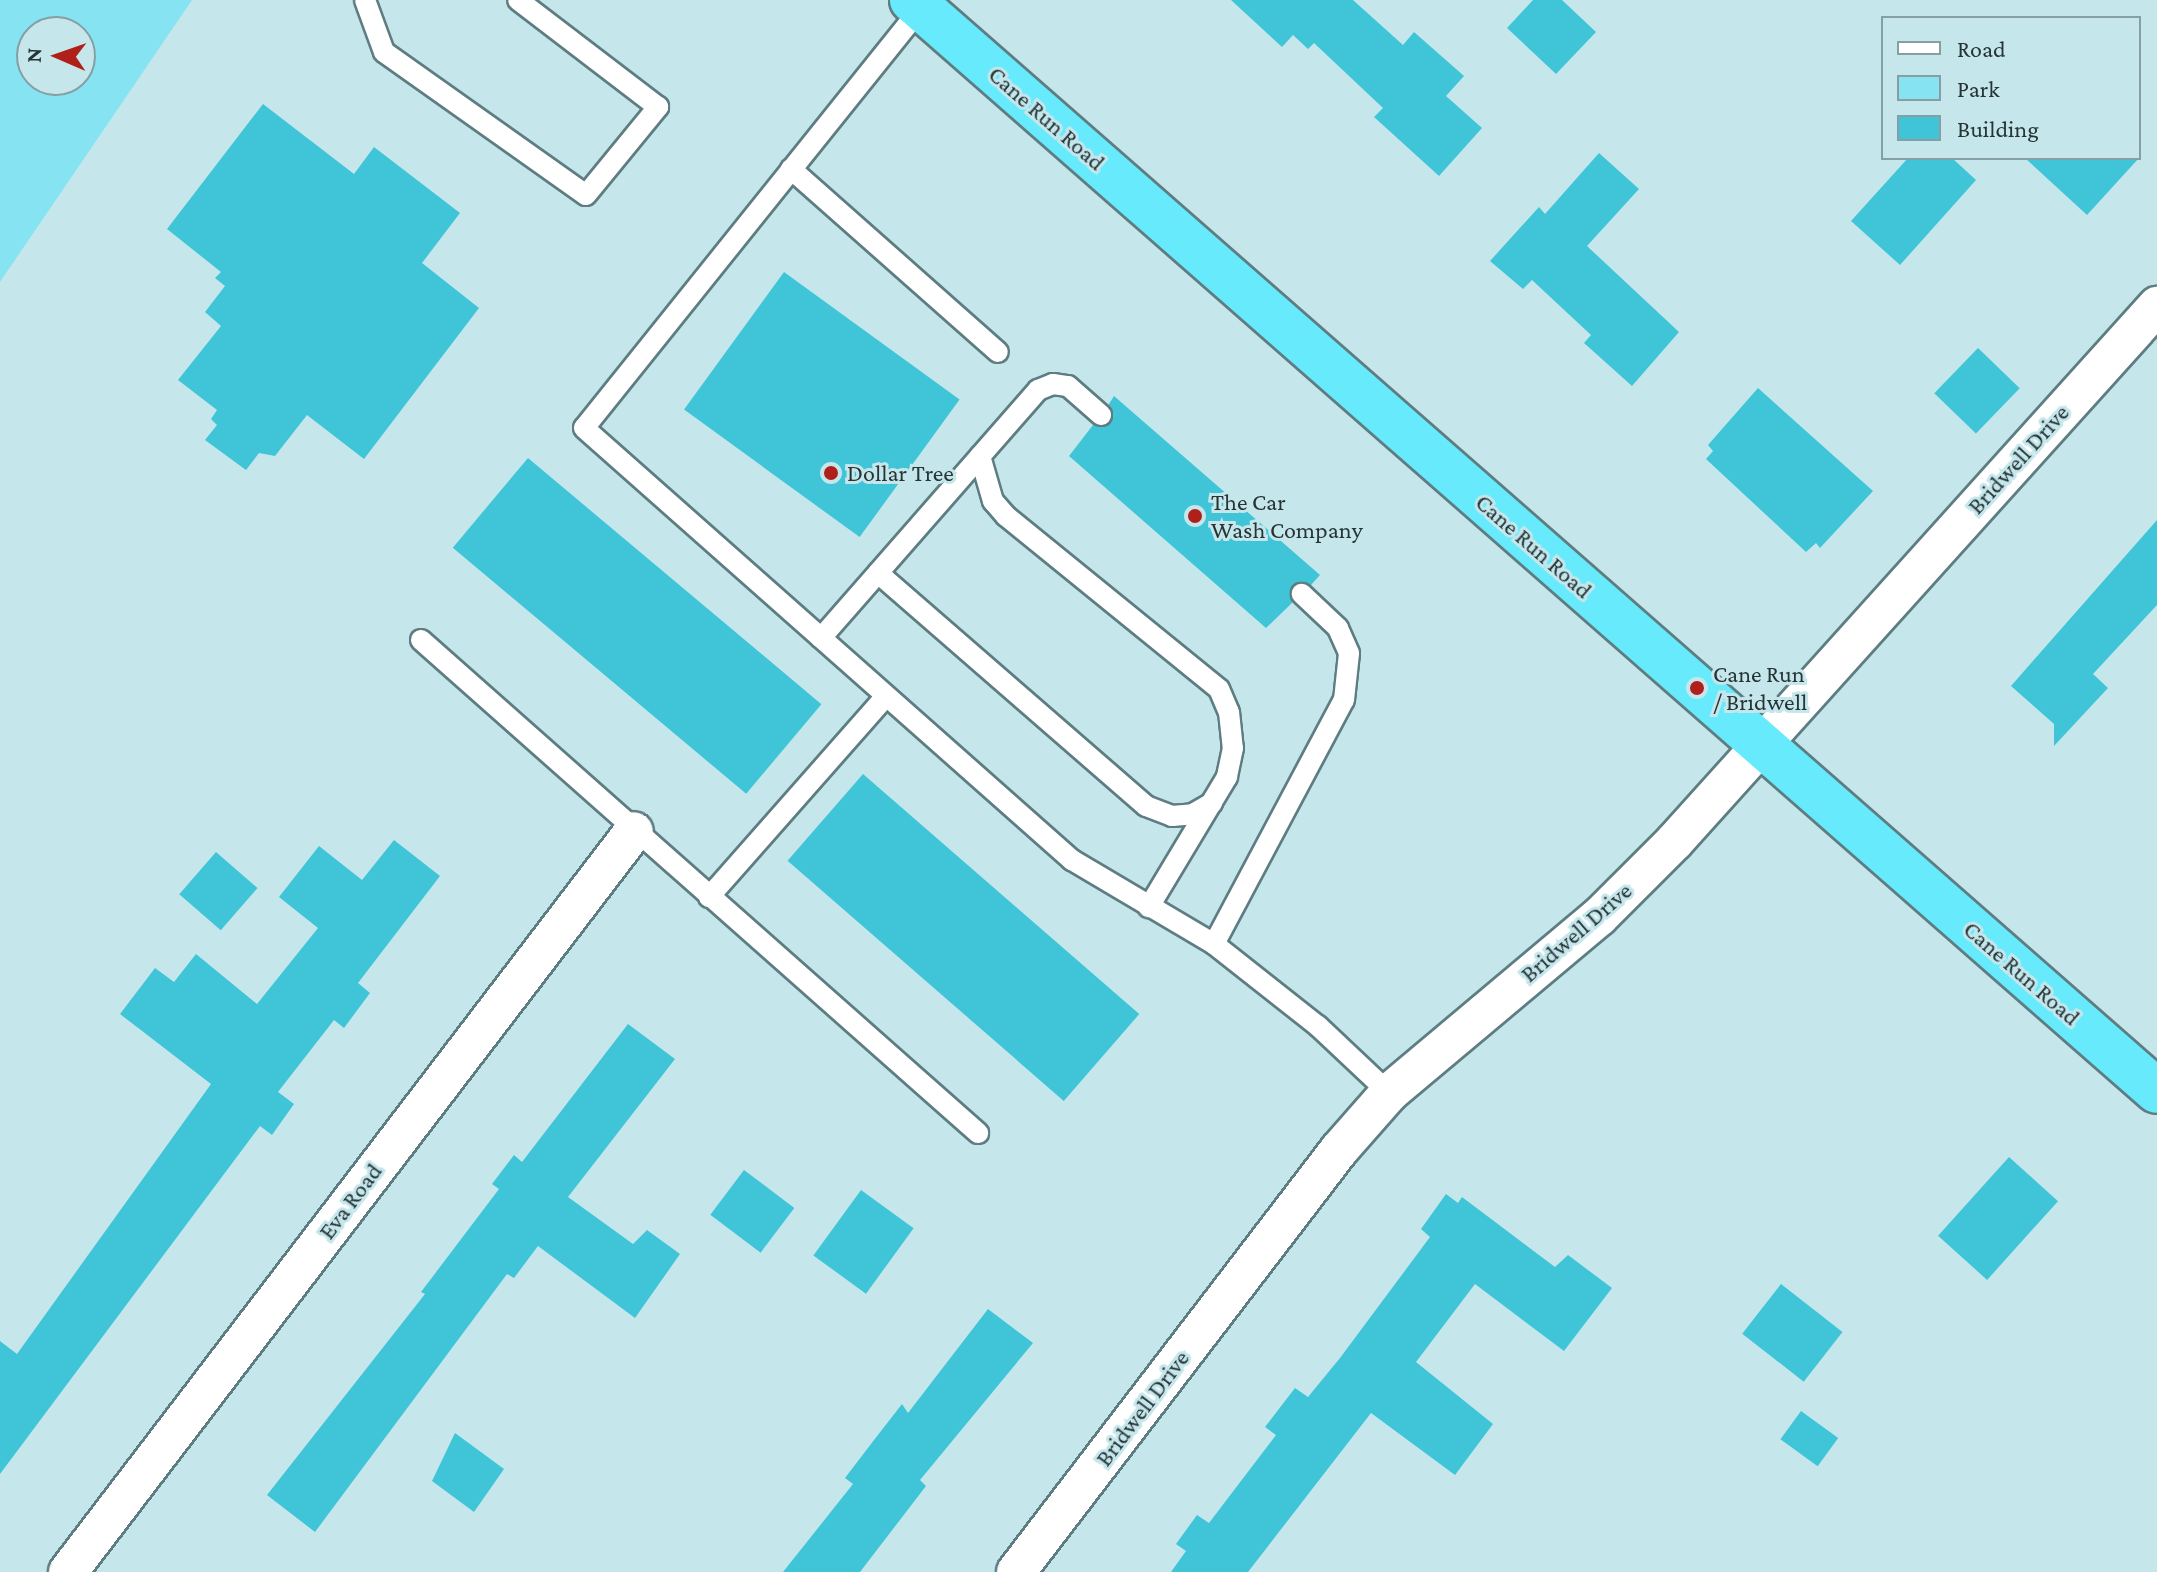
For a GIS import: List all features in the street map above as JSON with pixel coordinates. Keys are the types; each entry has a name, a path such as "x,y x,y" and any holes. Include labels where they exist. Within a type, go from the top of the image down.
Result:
{"highway":[{"name":"Cane Run Road","path":"916,4 2157,1091"}],"street":[{"name":"Bridwell Drive","path":"1016,1572 1339,1150 1389,1093 1599,917 1761,746 2157,306"},
{"name":"Eva Road","path":"68,1572 634,831"}],"lane":[{"path":"365,0 384,52 586,195 658,107 518,0"},
{"path":"916,4 791,169 584,428 1072,860 1214,944 1318,1026 1389,1093"},
{"path":"791,169 998,352"},
{"path":"821,638 1038,390 1053,384 1068,386 1101,415"},
{"path":"980,456 993,501 1006,516 1219,689 1229,712 1233,748 1227,777 1149,907"},
{"path":"878,573 1146,806 1172,816 1193,814 1212,803"},
{"path":"1214,944 1344,700 1349,653 1338,628 1302,594"},
{"path":"421,640 978,1133"},
{"path":"709,897 886,696"}],"green space":[{"path":"0,0 192,0 0,282"}],"building":[{"path":"1231,0 1353,0 1403,45 1414,32 1464,76 1446,96 1482,128 1439,176 1374,117 1383,108 1314,43 1308,49 1293,35 1282,47"},
{"path":"1533,0 1562,0 1596,32 1556,74 1507,28"},
{"path":"263,104 354,174 374,147 460,213 422,263 479,308 364,459 307,415 275,456 259,453 246,470 205,440 217,425 211,419 217,410 178,380 221,326 205,312 225,286 215,278 221,272 167,229"},
{"path":"1599,153 1639,189 1587,246 1679,332 1632,386 1584,343 1591,335 1532,280 1523,289 1490,261 1539,207 1545,214"},
{"path":"1906,160 1954,160 1976,180 1900,265 1851,221"},
{"path":"2027,160 2137,160 2087,215"},
{"name":"Dollar Tree","path":"784,272 960,400 860,537 684,410"},
{"path":"1978,348 2020,388 1976,434 1934,393"},
{"path":"1758,388 1873,491 1820,548 1816,543 1806,552 1706,459 1713,451 1708,445"},
{"name":"The Car Wash Company","path":"1114,396 1320,575 1311,585 1293,585 1292,603 1266,628 1069,456 1093,425 1111,423 1109,404"},
{"path":"528,458 821,704 746,794 453,548"},
{"path":"2157,520 2157,605 2093,674 2108,688 2054,746 2054,724 2011,686"},
{"path":"863,774 1139,1014 1064,1101 788,861"},
{"path":"394,840 440,876 358,983 370,993 344,1028 334,1020 278,1092 294,1104 272,1135 260,1126 0,1474 0,1341 17,1354 211,1084 120,1014 155,968 174,982 196,954 257,1004 318,928 279,897 319,846 362,880"},
{"path":"216,852 258,888 221,930 179,894"},
{"path":"628,1024 675,1059 568,1197 633,1244 647,1230 680,1254 635,1318 538,1246 514,1278 507,1274 315,1532 267,1495 425,1294 421,1292 499,1189 492,1184 514,1155 522,1162"},
{"path":"2009,1157 2058,1201 1987,1280 1938,1236"},
{"path":"744,1170 794,1208 761,1253 710,1215"},
{"path":"861,1190 914,1228 866,1294 813,1256"},
{"path":"1446,1194 1458,1203 1462,1197 1555,1267 1568,1255 1612,1288 1564,1351 1475,1284 1416,1362 1493,1424 1455,1475 1371,1413 1248,1572 1171,1572 1186,1551 1176,1544 1197,1515 1209,1523 1276,1435 1265,1427 1295,1388 1308,1397 1340,1358 1430,1237 1421,1229"},
{"path":"1781,1284 1842,1332 1804,1382 1742,1334"},
{"path":"988,1309 1033,1343 920,1480 926,1486 860,1572 783,1572 853,1484 845,1478 902,1404 908,1413"},
{"path":"1801,1411 1838,1438 1818,1466 1780,1439"},
{"path":"455,1433 504,1469 474,1512 432,1481"}],"place":[{"name":"Dollar Tree","path":"831,473"},
{"name":"The Car Wash Company","path":"1195,516"},
{"name":"Cane Run / Bridwell","path":"1697,688"}]}
